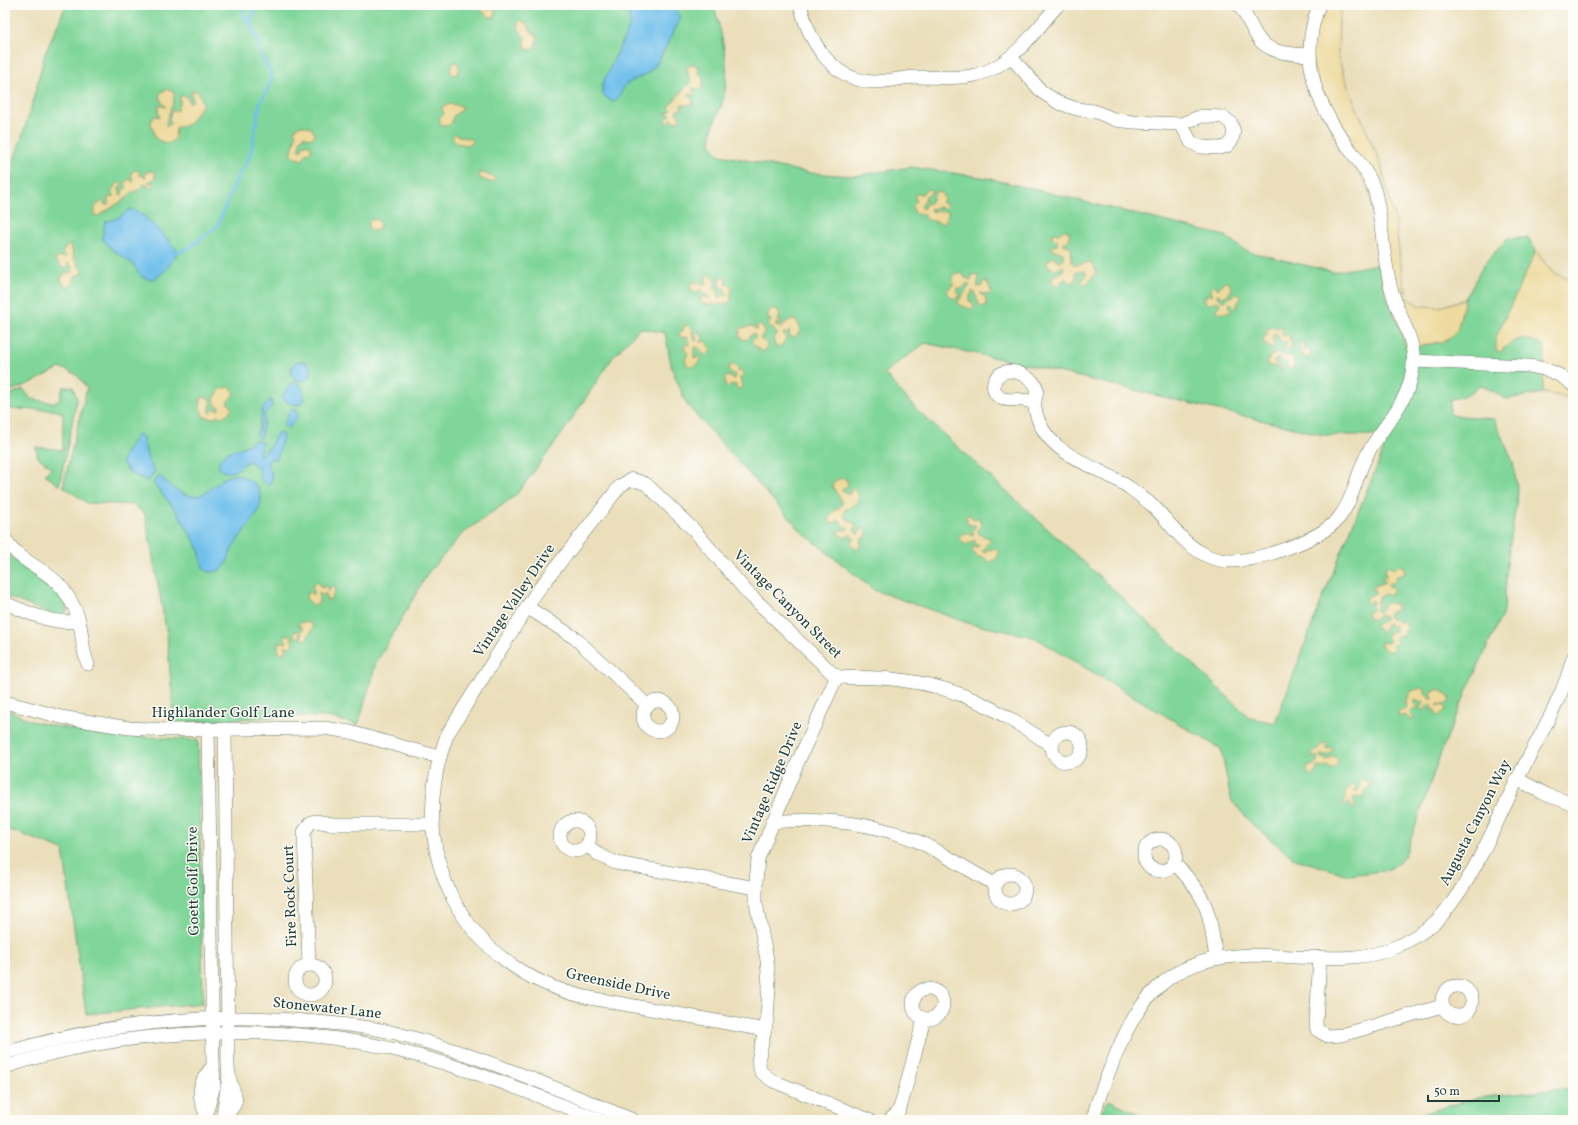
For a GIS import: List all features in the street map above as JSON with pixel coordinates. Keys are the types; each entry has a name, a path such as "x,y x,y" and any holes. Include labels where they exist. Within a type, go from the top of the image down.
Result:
{"street":[{"path":"800,6 806,27 818,50 836,67 847,75 859,79 872,82 884,82 914,77 952,79 985,73 1011,57 1022,47 1058,5"},
{"path":"1239,5 1257,37 1265,45 1276,51 1289,54 1309,54"},
{"path":"1034,403 1038,418 1044,430 1065,452 1083,464 1130,488 1154,506 1192,546 1200,552 1218,559 1230,561 1258,558 1315,536 1327,528 1344,510 1363,462 1408,388 1413,371 1413,361 1409,330 1396,304 1389,283 1374,190 1358,160 1321,105 1311,75 1309,54 1310,39 1319,5"},
{"path":"1011,57 1042,92 1059,103 1077,109 1094,111 1116,120 1181,124"},
{"path":"1413,361 1540,368 1558,374 1573,385"},
{"name":"Vintage Valley Drive","path":"439,757 447,735 461,712 528,607 558,564 620,486 626,481 636,480"},
{"name":"Vintage Canyon Street","path":"636,480 646,484 694,530 742,587 837,676 902,680 934,686 960,694 1000,711 1052,746"},
{"path":"5,539 20,557 52,577 62,588 75,609 79,621 82,649 88,664"},
{"path":"5,604 52,620 66,623 79,621"},
{"path":"528,607 575,638 647,705"},
{"name":"Augusta Canyon Way","path":"1093,1120 1096,1104 1126,1030 1139,1008 1155,989 1173,975 1194,965 1216,958 1238,955 1350,958 1374,955 1410,940 1434,923 1456,898 1465,882 1557,702 1573,658"},
{"name":"Vintage Ridge Drive","path":"837,676 772,822 758,859 756,888 758,918 767,960 768,1001 765,1030 758,1061 761,1072 778,1083 869,1120"},
{"name":"Highlander Golf Lane","path":"5,702 44,714 109,726 166,730 208,728 334,729 358,734 439,757"},
{"name":"Goett Golf Drive","path":"205,1117 214,1086 208,728"},
{"path":"222,1120 229,1075 225,729"},
{"name":"Greenside Drive","path":"439,757 434,785 433,824 440,866 459,910 478,936 514,967 537,981 568,993 765,1030"},
{"path":"1517,779 1547,795 1573,804"},
{"path":"772,822 794,820 837,821 886,831 916,841 995,884"},
{"name":"Fire Rock Court","path":"309,965 304,832 310,822 316,821 332,824 433,824"},
{"path":"588,845 599,855 616,862 756,888"},
{"path":"1174,864 1192,882 1205,902 1211,924 1216,958"},
{"path":"1320,957 1316,1023 1317,1030 1321,1033 1334,1037 1442,1006"},
{"name":"Stonewater Lane","path":"5,1053 52,1040 171,1020 213,1017 307,1021 394,1033 500,1067 634,1120"},
{"path":"891,1120 900,1105 924,1019"},
{"name":"Stonewater Lane","path":"5,1066 68,1050 126,1040 170,1035 228,1033 315,1037 395,1049 506,1083 599,1120"}],"green space":[{"path":"66,5 714,5 720,27 726,62 726,85 724,96 711,135 711,142 714,149 720,155 809,173 854,176 911,167 987,178 1225,236 1246,251 1333,272 1380,264 1408,348 1446,341 1457,331 1465,299 1485,263 1508,238 1528,238 1536,251 1496,337 1500,352 1512,342 1521,339 1531,340 1545,346 1543,393 1506,399 1482,385 1463,397 1450,399 1450,415 1494,419 1513,462 1518,493 1507,563 1504,611 1467,690 1441,752 1405,856 1389,870 1349,875 1295,859 1253,825 1231,800 1221,749 1034,637 971,624 874,590 802,532 687,405 672,369 665,333 640,328 613,357 559,438 516,495 462,534 428,573 376,663 358,725 328,717 288,716 174,723 167,634 145,514 134,505 87,503 63,486 87,388 76,375 60,368 33,382 5,393 5,226 14,160 30,112 45,54","holes":["925,343 1029,365 1323,435 1390,435 1324,594 1275,723 1250,718 1086,564 918,411 884,373"]},
{"path":"63,387 73,387 77,399 59,486 45,474 52,468 38,457 36,447 63,450 63,413 54,410 5,409 5,397 23,389 31,399 54,403 60,400"},
{"path":"5,550 24,568 48,584 61,596 67,611 65,613 60,616 51,614 5,596"},
{"path":"5,709 31,721 94,734 198,740 203,1003 86,1014 63,850 5,828"},
{"path":"1573,1088 1573,1120 1403,1120 1475,1098"},
{"path":"1109,1100 1152,1120 1100,1120 1100,1113"}],"sand":[{"path":"479,5 488,5 489,9 494,10 496,13 494,17 489,17 481,10"},
{"path":"1316,5 1341,5 1338,58 1349,89 1381,165 1395,220 1402,274 1407,297 1419,306 1440,307 1465,299 1457,331 1446,341 1407,348 1383,285 1371,198 1364,181 1333,134 1306,41"},
{"path":"521,20 529,26 530,30 538,37 535,47 531,50 525,48 525,37 518,26 518,22"},
{"path":"454,62 458,63 459,66 459,71 456,75 451,74 450,70"},
{"path":"694,64 698,67 699,74 703,79 703,88 700,90 693,88 692,90 695,93 693,95 688,95 693,99 692,105 681,105 682,109 677,110 676,113 679,115 680,120 676,122 671,119 668,124 666,123 666,118 671,115 665,113 671,111 669,107 691,82 686,68"},
{"path":"168,89 173,91 174,99 167,118 166,126 171,124 169,118 172,111 179,110 177,107 180,104 180,96 186,96 190,103 193,100 191,92 195,90 199,93 203,104 189,124 176,128 175,139 168,144 156,139 151,123 154,116 160,117 158,111 159,105 166,107 160,98 160,95 163,91"},
{"path":"449,104 462,106 462,110 453,116 452,122 448,126 441,125 439,118 444,114 442,109 444,105"},
{"path":"301,125 311,128 315,134 312,139 304,136 300,141 299,150 301,151 304,144 311,147 311,152 306,153 303,160 291,155 296,135 294,130"},
{"path":"455,134 472,139 473,142 468,145 456,143 452,137"},
{"path":"135,170 139,171 140,176 143,175 145,179 146,172 155,172 155,179 148,182 153,183 153,188 144,184 138,190 131,193 128,197 98,216 95,216 95,207 102,201 105,205 108,205 108,197 114,197 114,194 111,191 119,182 122,184 119,189 120,194 122,195 123,189 127,188 125,184 127,180 130,179 132,182 134,181 131,175"},
{"path":"479,172 494,177 495,181 490,182 479,178"},
{"path":"927,189 932,190 931,193 926,196 925,201 921,205 923,209 926,204 930,203 936,191 942,193 944,200 941,202 943,204 946,203 947,206 943,209 939,207 930,210 932,212 937,210 940,212 949,211 944,224 926,219 922,213 918,215 915,213 912,206 917,201 914,196 917,194 922,194"},
{"path":"372,219 376,219 380,225 376,231 372,231 368,227 368,223"},
{"path":"1063,230 1069,232 1070,237 1067,242 1063,242 1062,244 1071,247 1072,263 1076,265 1090,262 1095,267 1096,273 1086,285 1081,282 1087,274 1084,271 1076,272 1076,279 1074,282 1069,283 1065,278 1058,286 1052,284 1052,277 1063,271 1064,268 1063,266 1056,270 1049,267 1047,262 1052,257 1056,258 1059,262 1063,261 1063,253 1051,249 1057,245 1057,240 1053,239 1052,235 1053,233 1059,234"},
{"path":"68,245 71,246 74,258 83,273 75,276 73,284 68,287 64,285 61,279 65,273 73,272 70,264 68,263 67,268 63,268 55,260 59,257 66,257 62,252"},
{"path":"1536,251 1552,272 1573,281 1573,398 1543,393 1545,346 1531,340 1521,339 1512,342 1500,352 1496,351 1496,337"},
{"path":"708,273 715,279 715,289 720,292 717,294 718,298 723,295 728,295 725,292 725,289 719,287 721,277 725,277 727,285 732,286 731,300 726,304 706,305 701,302 700,298 712,298 704,294 701,289 699,290 698,294 691,290 690,286 693,282 699,282 703,285 704,283 708,284 705,279"},
{"path":"956,273 963,274 965,278 970,280 972,278 971,275 977,275 979,278 977,287 982,286 983,281 987,282 992,293 990,295 980,293 986,298 986,305 980,307 974,291 971,293 969,301 973,303 974,308 972,309 959,305 958,302 970,285 967,283 962,289 957,288 956,291 960,293 959,297 953,299 947,292 953,285 952,276"},
{"path":"1227,282 1232,289 1228,295 1222,297 1218,294 1216,295 1223,302 1235,294 1240,296 1240,300 1237,303 1237,309 1231,303 1229,304 1231,312 1219,313 1216,309 1220,305 1219,302 1216,301 1209,305 1205,302 1205,295 1212,295 1211,288 1214,285 1218,289 1222,283"},
{"path":"771,309 777,309 780,315 778,321 782,321 781,324 776,323 776,326 782,328 787,321 795,320 800,326 799,333 795,337 789,336 790,330 787,334 784,332 783,334 786,338 783,344 778,347 775,346 773,337 777,335 777,333 774,333 774,329 768,325 771,320 768,319 768,313"},
{"path":"685,325 689,325 693,329 692,333 695,341 697,340 695,335 699,332 703,338 700,343 704,341 707,342 711,349 706,357 698,347 694,348 694,358 696,359 698,355 700,359 697,364 693,366 687,365 685,360 688,353 684,349 685,344 690,345 690,342 687,340 688,337 680,337 679,334"},
{"path":"757,325 760,325 765,331 760,339 766,342 767,348 762,352 751,342 756,337 754,334 746,340 742,339 739,335 741,328 752,326 757,330"},
{"path":"1270,327 1284,328 1281,334 1284,337 1286,334 1289,336 1292,346 1290,349 1283,347 1287,344 1287,342 1280,342 1278,334 1276,333 1273,335 1273,343 1276,347 1270,348 1264,344 1263,339 1268,335 1266,332"},
{"path":"1300,341 1305,345 1304,350 1310,349 1311,354 1307,358 1301,354 1298,342"},
{"path":"1276,353 1282,354 1285,357 1289,355 1292,356 1294,365 1291,370 1287,367 1287,361 1282,362 1279,358 1276,359 1274,363 1281,366 1281,371 1278,367 1267,365 1270,356"},
{"path":"730,365 735,365 738,372 741,370 744,373 740,379 742,385 741,389 738,389 735,384 728,387 725,385 725,378 727,376 735,379 735,375 728,371"},
{"path":"230,387 235,393 227,402 232,408 229,413 222,417 204,417 200,408 201,398 206,397 210,400 211,405 209,410 211,413 212,409 218,410 220,407 215,405 214,399 220,389"},
{"path":"841,478 847,480 848,486 842,489 843,491 849,495 852,488 855,490 859,499 857,503 845,510 844,517 855,524 855,532 858,534 862,528 867,532 866,537 861,539 860,547 856,549 850,544 855,538 851,538 852,534 844,538 837,532 840,530 847,530 847,527 841,525 839,520 833,524 829,521 831,513 842,505 842,501 832,486 835,481"},
{"path":"970,515 973,519 979,518 981,525 978,531 979,534 991,539 982,551 985,553 987,549 991,550 995,548 998,550 998,556 995,560 989,562 985,558 977,557 971,548 978,547 978,545 974,544 976,541 974,540 966,545 958,538 965,532 972,536 974,535 972,530 976,527 975,525 968,525 966,517"},
{"path":"1398,565 1404,567 1405,574 1397,576 1394,582 1388,584 1389,587 1393,587 1393,592 1389,596 1386,594 1379,597 1376,611 1379,612 1385,603 1393,603 1397,606 1397,609 1388,614 1388,616 1393,620 1395,618 1397,623 1402,621 1407,624 1401,638 1399,635 1395,639 1398,643 1392,645 1394,649 1392,651 1387,651 1381,646 1381,642 1388,643 1389,640 1386,637 1390,632 1396,633 1394,629 1396,626 1394,625 1391,628 1390,624 1387,623 1382,633 1374,625 1385,620 1385,617 1381,617 1380,614 1375,619 1369,619 1367,613 1373,609 1371,606 1375,602 1372,600 1368,604 1365,600 1369,596 1376,593 1376,590 1372,590 1373,587 1385,582 1382,578 1386,576 1385,568 1387,566 1394,569"},
{"path":"314,583 319,583 321,588 326,586 327,591 329,591 330,586 334,587 335,592 330,600 326,600 327,595 325,593 323,596 319,593 319,603 314,606 306,598 308,592 314,595 312,588"},
{"path":"304,622 310,623 313,627 306,640 301,638 302,633 300,633 298,638 294,636 294,632 302,630 302,627 297,625"},
{"path":"289,634 293,644 290,647 285,646 287,652 281,653 278,651 278,643 287,643 284,636"},
{"path":"1422,688 1425,689 1425,694 1430,699 1433,699 1431,692 1440,689 1450,697 1449,703 1437,705 1445,706 1446,710 1438,716 1436,715 1435,709 1429,710 1432,707 1430,704 1424,711 1420,710 1423,701 1419,702 1415,700 1413,702 1418,706 1416,709 1411,710 1410,714 1414,718 1412,721 1405,715 1399,717 1398,712 1406,709 1405,702 1411,691"},
{"path":"1325,743 1328,744 1326,747 1327,749 1332,748 1333,750 1328,755 1320,755 1320,757 1326,760 1334,756 1338,760 1337,766 1331,769 1327,766 1322,768 1317,766 1317,771 1311,776 1306,768 1315,764 1318,760 1317,756 1313,758 1312,754 1314,751 1319,750 1320,746"},
{"path":"1360,780 1368,781 1371,784 1362,796 1353,798 1355,808 1353,809 1349,802 1344,805 1342,803 1346,799 1345,791 1354,784 1356,787 1354,791 1356,792 1360,787"}],"water":[{"path":"649,4 663,6 680,15 680,20 656,65 648,73 626,84 616,101 613,102 603,95 602,85 630,25 628,5"},
{"path":"130,209 141,214 147,219 178,252 163,273 153,279 147,279 141,276 132,263 111,249 102,238 105,222 118,218"},
{"path":"301,361 308,364 311,371 308,378 301,381 294,378 291,371 294,364"},
{"path":"293,381 297,382 302,387 304,394 301,404 294,405 283,400 282,397"},
{"path":"271,399 272,406 265,413 261,438 257,437 263,408"},
{"path":"291,409 296,411 298,416 288,429 283,426"},
{"path":"278,432 280,432 283,436 277,459 269,459 267,463 272,477 269,486 261,479 258,467 249,461 232,472 223,471 218,467 219,461 227,453 250,444 254,440 262,442 259,455 261,455 270,447"},
{"path":"138,434 142,436 149,462 155,471 148,481 130,473 122,463 124,455"},
{"path":"159,475 178,491 192,496 200,495 206,492 225,478 232,475 240,476 249,480 257,487 261,496 258,511 237,540 223,568 213,572 207,571 203,568 199,549 178,513 153,483"}],"waterway":[{"path":"248,5 243,11 243,15 249,23"},
{"path":"178,252 189,248 218,225 236,180 250,157 260,103 271,83 271,73 261,55 250,21 255,11 261,5"}]}
